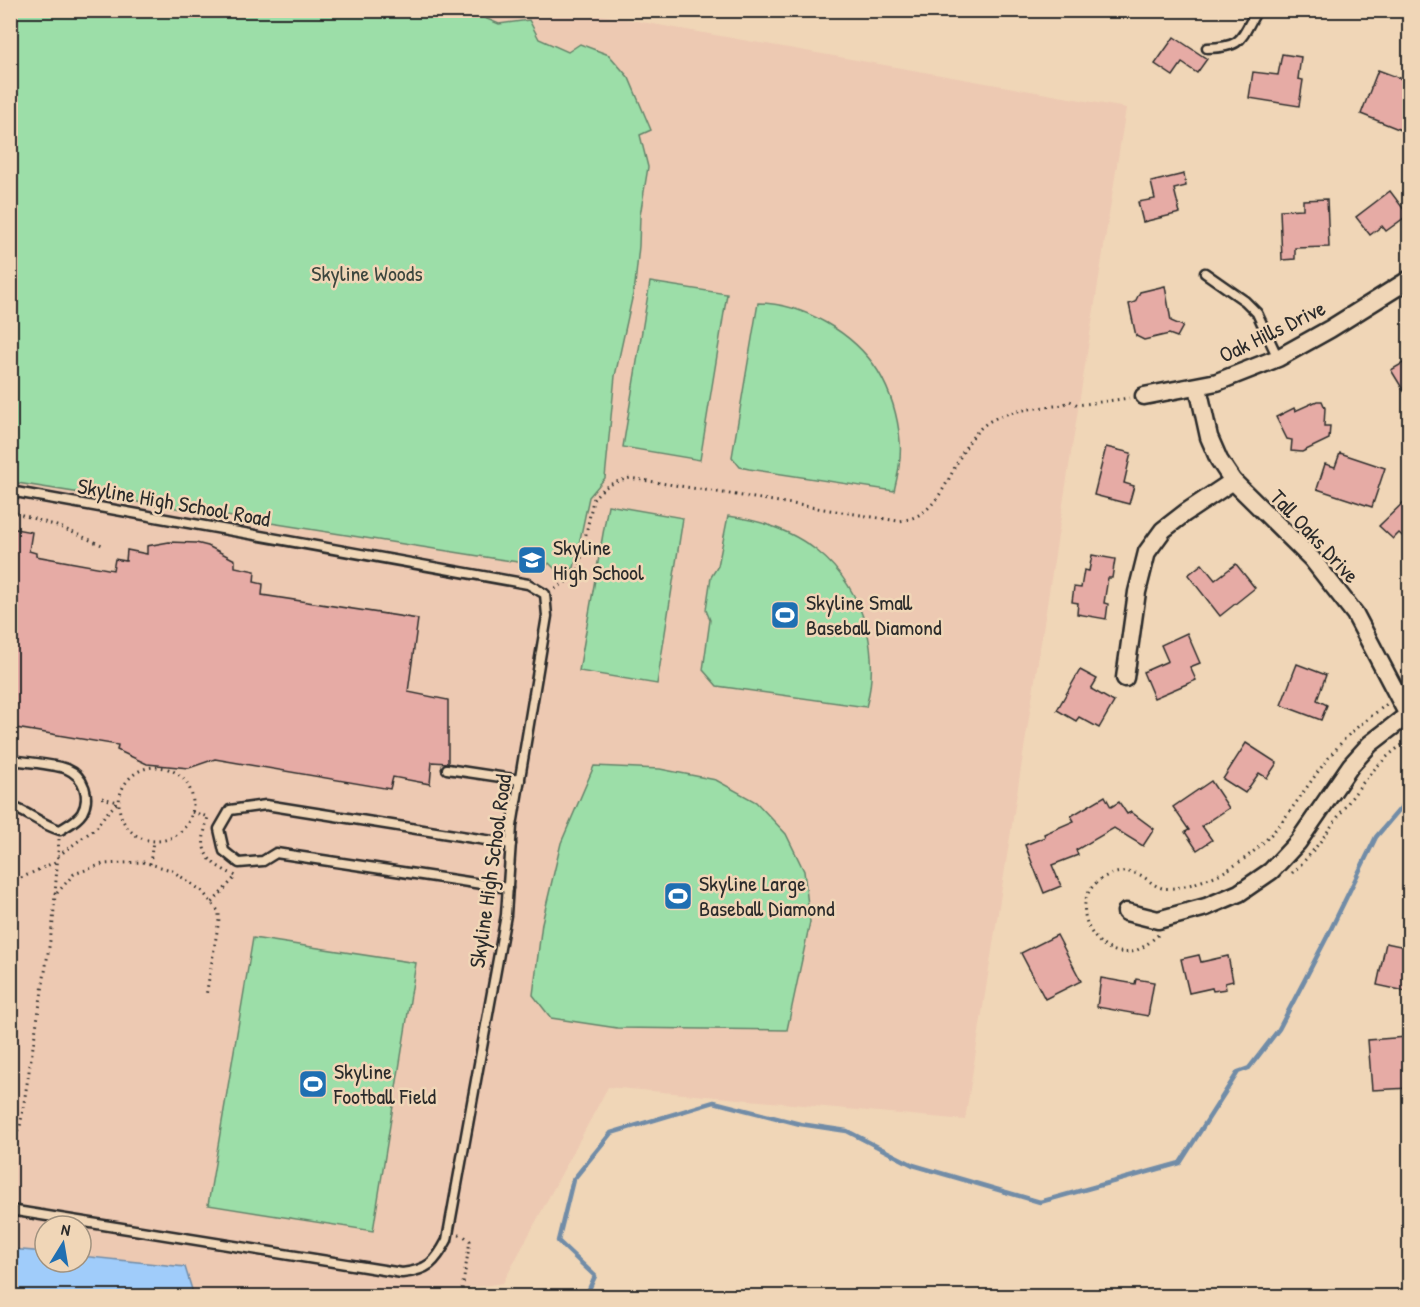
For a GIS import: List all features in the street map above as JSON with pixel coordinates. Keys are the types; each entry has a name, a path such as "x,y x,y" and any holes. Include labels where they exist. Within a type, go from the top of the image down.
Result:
{"street":[{"name":"Oak Hills Drive","path":"1144,396 1217,382 1278,358 1330,329 1410,279"},
{"name":"Tall Oaks Drive","path":"1198,387 1209,436 1219,460 1233,481 1312,559 1355,614 1408,713"},
{"path":"1125,678 1137,592 1147,552 1170,524 1233,481"},
{"path":"1126,912 1158,920 1206,907 1239,892 1271,871 1298,842 1351,765 1370,744 1408,713"}],"lane":[{"path":"1207,48 1229,48 1237,43 1257,10"},
{"path":"1205,273 1245,301 1257,313 1278,358"},
{"name":"Skyline High School Road","path":"10,491 528,584 545,594 548,616 511,844 506,915 448,1233 438,1257 421,1271 402,1273 10,1210"},
{"path":"10,760 67,769 79,778 87,794 83,812 75,821 60,830 10,806"},
{"path":"447,769 520,780"},
{"path":"508,888 276,854 263,861 239,863 224,851 219,829 230,810 266,805 511,844"}],"path":[{"path":"545,594 566,582 579,568 593,501 598,493 611,483 630,478 898,521 908,520 917,518 933,504 977,430 990,421 1021,411 1063,405 1070,401 1078,405 1118,400"},
{"path":"10,511 60,527 102,545"},
{"path":"1162,932 1147,945 1132,951 1115,952 1101,944 1091,934 1085,909 1088,895 1096,884 1112,874 1128,872 1141,875 1161,888 1172,889 1226,870 1254,852 1278,829 1336,748 1366,720 1388,704"},
{"path":"1291,875 1315,851 1367,777 1410,740"},
{"path":"160,767 172,771 186,783 193,800 192,812 188,824 169,839 144,840 125,825 118,802 121,790 132,776 148,768 160,767"},
{"path":"102,798 118,802"},
{"path":"58,856 96,828 118,802"},
{"path":"192,812 208,817 202,837 204,852 216,867 236,876 212,903"},
{"path":"10,1140 16,1136 20,1127 53,922 60,830"},
{"path":"150,864 153,841"},
{"path":"21,878 58,861"},
{"path":"55,894 74,874 103,864 143,862 171,870 202,891 219,912 206,996"},
{"path":"448,1233 464,1236 470,1241 461,1296"}],"shaded area":[{"name":"Skyline High School","path":"10,11 580,11 1126,108 965,1120 608,1087 503,1283 413,1296 11,1296"}],"green space":[{"name":"Skyline Woods","path":"10,11 468,11 499,24 529,20 539,39 568,52 580,44 609,55 629,78 651,130 640,135 648,167 640,216 635,285 615,376 605,478 589,497 574,568 559,573 549,563 543,570 525,563 11,482"},
{"path":"650,282 727,294 700,460 623,447"},
{"path":"758,303 775,304 809,314 841,333 868,357 878,371 890,396 899,432 900,460 894,491 749,469 740,467 732,457"},
{"path":"608,505 683,518 657,684 579,671"},
{"name":"Skyline Small Baseball Diamond","path":"728,516 776,528 798,538 817,550 847,584 859,606 869,640 871,679 866,707 717,686 703,670 710,620 706,610 711,577 718,566"},
{"name":"Skyline Large Baseball Diamond","path":"594,766 660,769 716,780 756,802 786,834 804,871 810,922 787,1030 617,1028 551,1018 533,995 542,923 561,843"},
{"name":"Skyline Football Field","path":"253,938 416,963 373,1231 208,1205"}],"water":[{"path":"11,1249 33,1251 33,1274 93,1274 93,1257 185,1267 193,1293 180,1296 11,1296"}],"building":[{"path":"1174,37 1207,59 1197,73 1182,63 1173,76 1155,64"},
{"path":"1282,54 1301,57 1298,79 1303,80 1299,106 1249,98 1253,72 1278,75"},
{"path":"1378,70 1410,82 1410,122 1406,132 1361,114"},
{"path":"1184,174 1186,186 1174,189 1180,213 1143,222 1138,202 1155,199 1151,182"},
{"path":"1390,191 1408,215 1386,231 1382,226 1370,235 1356,217"},
{"path":"1327,199 1329,247 1295,248 1295,259 1282,260 1280,210 1303,209 1303,200"},
{"path":"1165,286 1171,321 1183,326 1177,337 1169,334 1144,340 1136,336 1129,304 1135,302 1140,292"},
{"path":"1410,359 1410,401 1391,370"},
{"path":"1322,401 1325,408 1324,426 1330,426 1329,439 1302,452 1291,451 1292,440 1287,439 1276,417 1294,408 1295,411"},
{"path":"1106,447 1131,453 1124,483 1134,486 1129,504 1094,495"},
{"path":"1340,453 1385,468 1372,507 1317,489 1325,464 1335,467"},
{"path":"1410,496 1410,543 1399,533 1393,539 1379,526"},
{"path":"10,528 32,532 29,551 36,553 36,556 113,570 115,559 126,561 127,550 147,554 147,546 169,542 196,543 208,546 235,560 235,567 255,571 254,582 263,584 262,595 418,619 408,692 448,700 448,763 432,762 430,784 393,777 390,789 215,759 189,768 147,764 117,750 118,745 10,727"},
{"path":"1092,555 1115,559 1112,578 1108,578 1104,603 1108,604 1106,619 1077,614 1078,603 1072,602 1074,587 1081,588 1084,570 1089,571"},
{"path":"1202,564 1215,580 1236,564 1255,588 1220,616 1188,575"},
{"path":"1187,633 1200,663 1190,667 1196,680 1154,698 1143,672 1168,661 1161,645"},
{"path":"1297,664 1326,675 1317,700 1327,705 1321,720 1281,705"},
{"path":"1080,670 1097,679 1091,689 1114,702 1099,728 1079,717 1076,721 1057,710"},
{"path":"1246,743 1277,763 1267,778 1259,773 1245,793 1223,779"},
{"path":"1211,781 1229,808 1202,826 1212,840 1197,850 1185,832 1189,830 1173,807"},
{"path":"1105,796 1111,807 1119,802 1127,814 1131,812 1154,829 1143,846 1114,828 1076,850 1078,855 1052,865 1061,886 1044,893 1025,845 1074,821 1071,816"},
{"path":"1057,935 1081,981 1045,999 1021,953"},
{"path":"1386,943 1410,948 1410,992 1377,985"},
{"path":"1199,955 1201,962 1228,956 1233,981 1225,983 1226,989 1213,991 1212,988 1189,993 1181,959"},
{"path":"1101,978 1135,984 1136,979 1154,982 1148,1016 1097,1007"},
{"path":"1407,1037 1410,1088 1372,1090 1368,1040"}],"waterway":[{"path":"586,1296 595,1276 558,1241 573,1180 611,1133 714,1102 800,1124 847,1131 913,1165 1040,1202 1180,1163 1238,1072 1249,1068 1279,1029 1376,837 1410,797"}],"place":[{"name":"Skyline High School","path":"532,560"},
{"name":"Skyline Small Baseball Diamond","path":"785,615"},
{"name":"Skyline Large Baseball Diamond","path":"678,896"},
{"name":"Skyline Football Field","path":"313,1084"}]}
